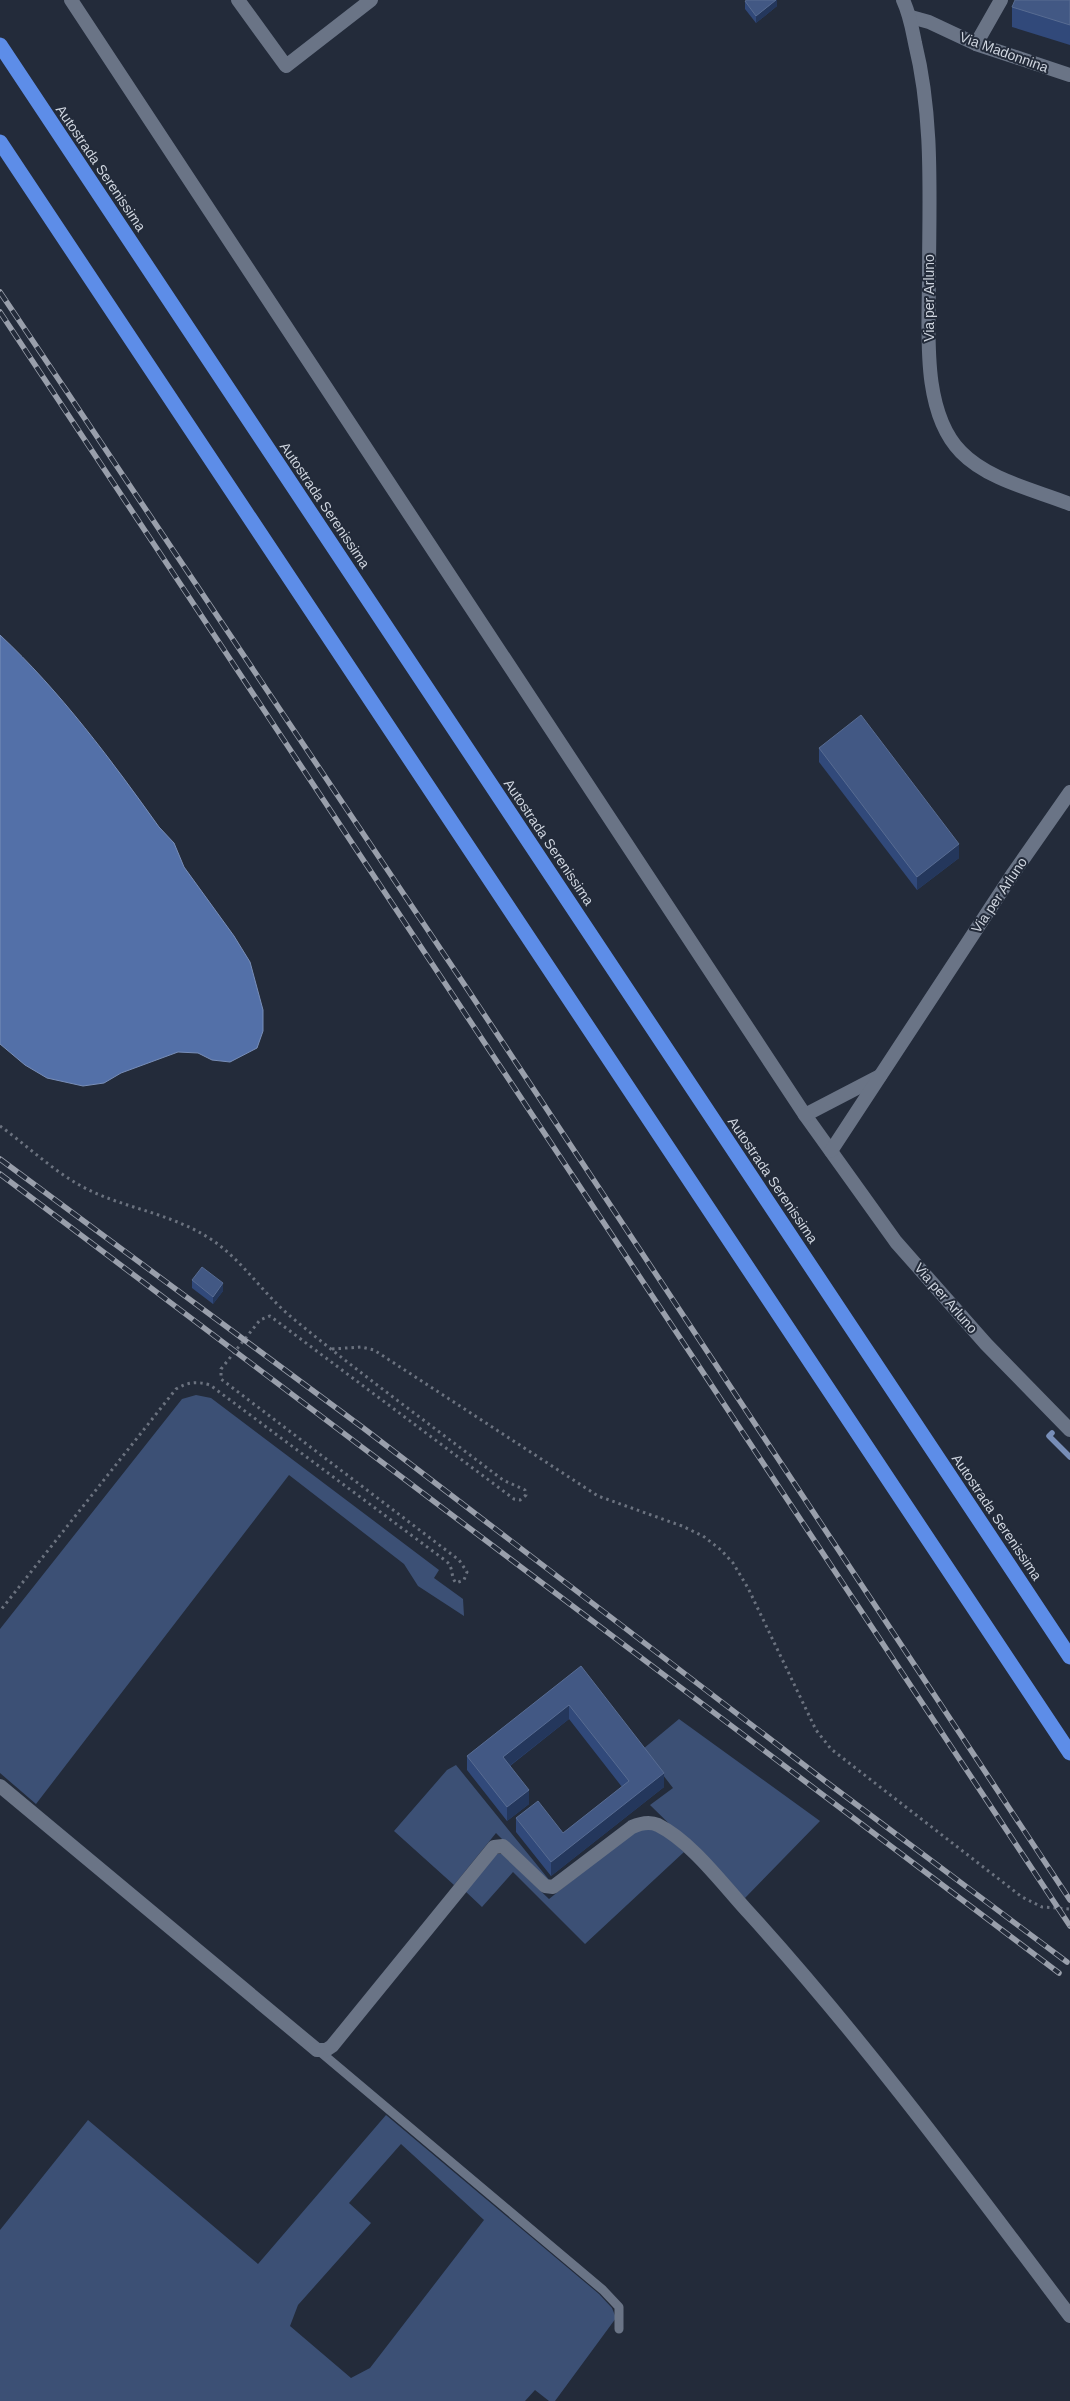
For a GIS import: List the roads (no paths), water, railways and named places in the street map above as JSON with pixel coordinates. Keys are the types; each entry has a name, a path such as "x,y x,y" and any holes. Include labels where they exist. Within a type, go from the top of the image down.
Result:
{"highway":[{"name":"Autostrada Serenissima","path":"0,46 1070,1657"},
{"path":"0,142 1070,1753"}],"street":[{"path":"71,0 833,1154"},
{"path":"238,0 286,66 371,0"},
{"name":"Via per Arluno","path":"903,0 911,17 929,123 929,365 944,427 961,452 988,473 1070,504"},
{"path":"976,44 1001,0"},
{"name":"Via Madonnina","path":"911,17 930,22 976,44 1070,75"},
{"name":"Via per Arluno","path":"1070,792 1012,875 881,1075 833,1154 896,1242 986,1344 1070,1430"},
{"name":"Via per Arluno","path":"806,1114 881,1075"},
{"path":"0,1786 318,2050 326,2050 332,2046 494,1847 503,1846 545,1886 553,1887 632,1826 648,1823 657,1825 673,1835 698,1858 808,1978 978,2193 1070,2316"}],"lane":[{"path":"318,2050 603,2290 619,2307 619,2329"}],"waterway":[{"path":"1052,1433 1049,1436 1070,1457"}],"railway":[{"path":"0,292 466,987 1070,1900"},
{"path":"0,312 1070,1926"},
{"path":"0,1159 362,1427 825,1781 1067,1962"},
{"path":"0,1174 1059,1973"}]}
